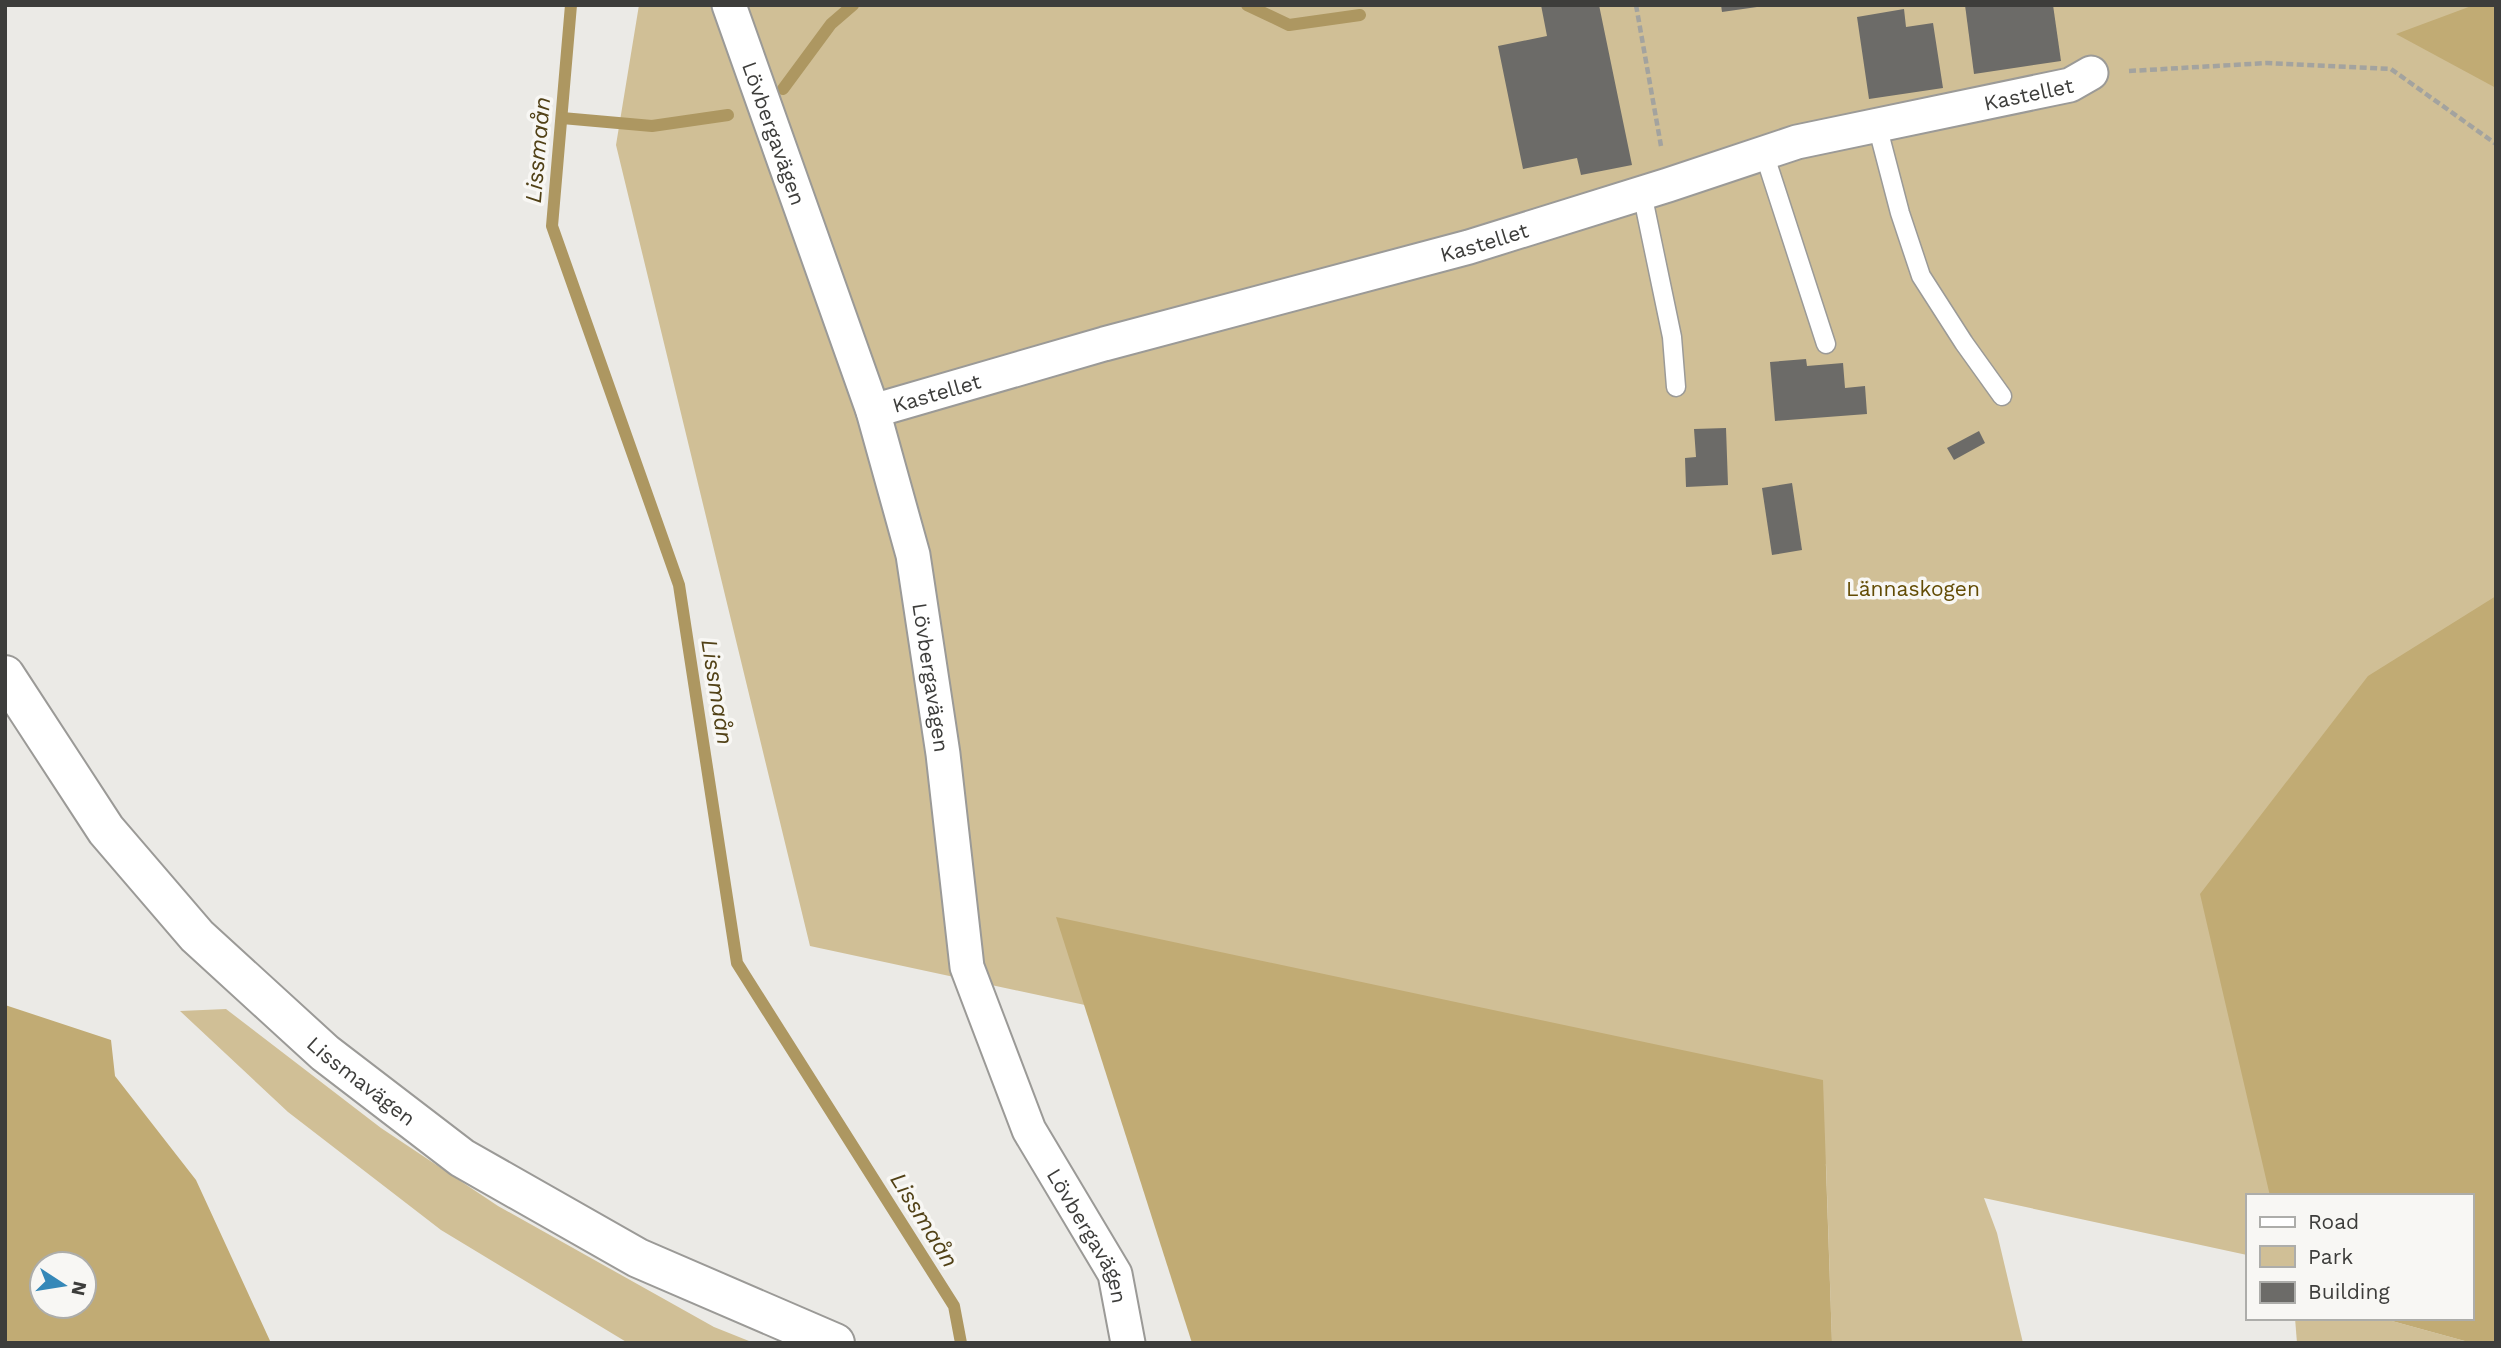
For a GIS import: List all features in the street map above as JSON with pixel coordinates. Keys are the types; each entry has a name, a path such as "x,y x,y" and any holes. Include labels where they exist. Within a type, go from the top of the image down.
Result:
{"street":[{"name":"Lövbergavägen","path":"729,5 873,411 913,555 943,754 967,967 1029,1129 1115,1274 1128,1343"},
{"name":"Kastellet","path":"873,411 1104,344 1469,247 1797,142 2070,85 2091,73"},
{"name":"Lissmavägen","path":"5,675 106,830 197,936 325,1053 462,1158 638,1258 835,1343"}],"lane":[{"path":"1877,125 1900,213 1922,276 1964,343 2002,396"},
{"path":"1764,153 1826,344"},
{"path":"1655,189 1676,387"}],"path":[{"path":"1636,5 1655,189"},
{"path":"2091,73 2267,63 2391,69 2496,144"}],"green space":[{"name":"Lännaskogen","path":"639,5 2496,5 2496,1308 2473,1205 2473,1194 2246,1194 2246,1255 1984,1198 1997,1233 2023,1343 1832,1343 1826,1164 810,946 616,145"},
{"path":"226,1009 381,1128 498,1206 714,1327 754,1343 628,1343 441,1230 288,1112 180,1011"},
{"path":"2295,1320 2388,1320 2472,1343 2297,1343"}],"shaded area":[{"path":"2474,5 2496,5 2496,88 2396,34"},
{"path":"2496,596 2496,1343 2472,1343 2388,1320 2473,1320 2473,1194 2270,1194 2200,894 2368,676"},
{"path":"1056,917 1823,1080 1832,1343 1192,1343"},
{"path":"5,1005 111,1040 115,1076 196,1180 271,1343 5,1343"}],"building":[{"path":"1541,5 1599,5 1632,165 1581,175 1577,158 1523,169 1498,46 1547,36"},
{"path":"1721,5 1757,5 1757,7 1722,12"},
{"path":"1965,5 2053,5 2061,61 1974,74"},
{"path":"1904,9 1906,27 1933,23 1943,88 1869,99 1857,17"},
{"path":"1806,359 1807,366 1843,363 1845,388 1865,386 1867,414 1775,421 1770,362"},
{"path":"1726,428 1728,485 1686,487 1685,458 1696,457 1694,429"},
{"path":"1979,431 1985,443 1954,460 1947,448"},
{"path":"1792,483 1802,550 1772,555 1762,488"}],"waterway":[{"name":"Lissmaån","path":"571,5 552,226 679,585 737,963 954,1306 961,1343"},
{"path":"783,89 831,24 853,5"},
{"path":"1247,5 1289,25 1360,15"},
{"path":"562,118 652,126 728,115"}]}
